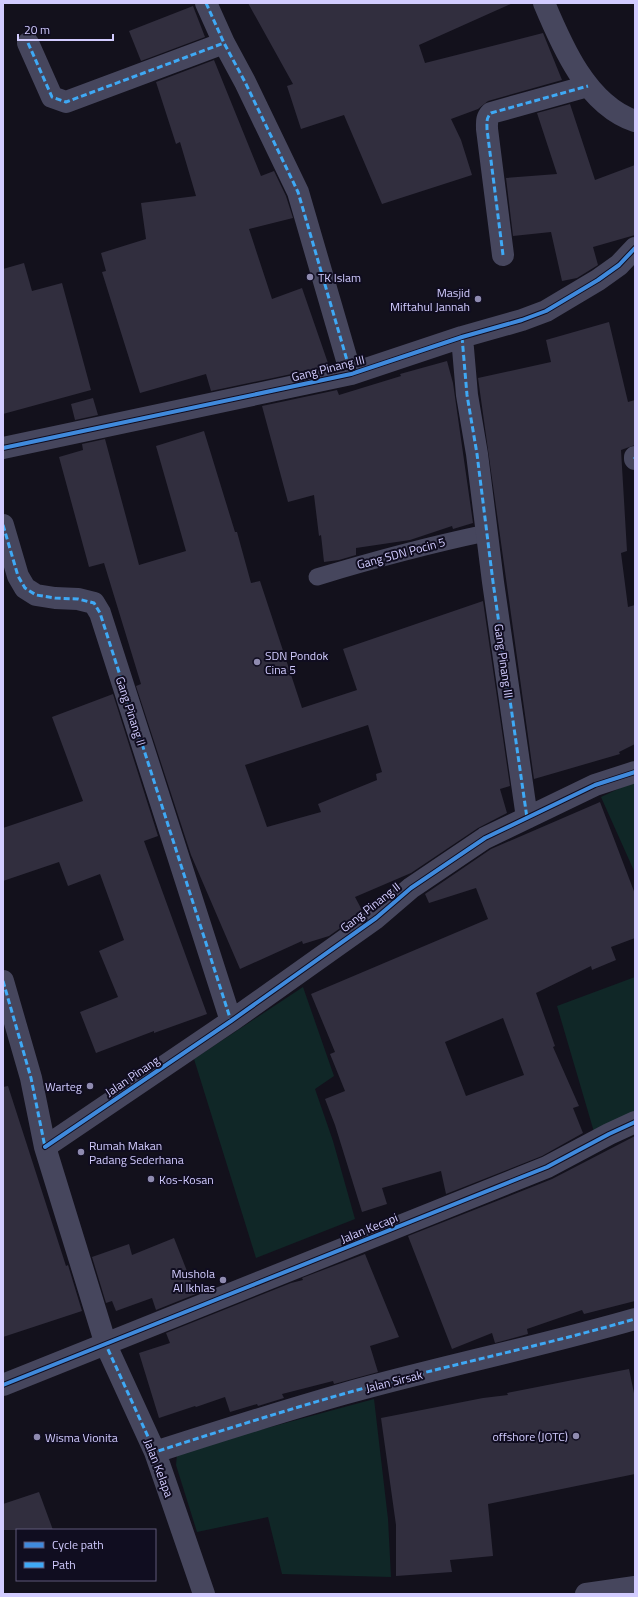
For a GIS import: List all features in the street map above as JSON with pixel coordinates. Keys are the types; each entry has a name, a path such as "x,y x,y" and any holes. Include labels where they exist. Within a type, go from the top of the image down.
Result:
{"street":[{"path":"206,3 224,43 245,82 298,192 351,374"},
{"path":"544,3 571,59 588,86 613,111 635,121"},
{"path":"28,43 52,97 66,102 224,43"},
{"path":"502,255 486,119 491,113 588,86"},
{"name":"Gang Pinang III","path":"3,448 351,374 462,337 522,320 546,311 598,280 618,265 635,248"},
{"name":"Gang Pinang III","path":"462,337 486,533 527,818"},
{"name":"Gang Pinang II","path":"3,525 18,576 25,588 36,595 78,599 94,603 100,613 231,1020 376,918 411,888 485,838 596,785 635,772"},
{"path":"3,981 31,1078 45,1147 106,1345 3,1385"},
{"name":"Jalan Pinang","path":"45,1147 231,1020"},
{"name":"Jalan Kecapi","path":"106,1345 547,1167 635,1122"},
{"name":"Jalan Sirsak","path":"155,1452 284,1411 344,1394 577,1336 635,1319"},
{"name":"Jalan Kelapa","path":"106,1345 155,1452 204,1594"},
{"path":"586,1594 635,1587"}],"lane":[{"name":"Gang SDN Pocin 5","path":"316,577 434,544 486,533"}],"green space":[{"path":"635,781 635,873 601,797"},
{"path":"635,977 635,1113 594,1132 557,1006"},
{"path":"303,987 334,1076 315,1089 333,1141 355,1219 256,1258 194,1059"},
{"path":"374,1399 388,1519 391,1577 282,1574 268,1517 197,1532 176,1465 177,1454 237,1436"}],"building":[{"path":"248,3 513,3 419,45 425,63 543,33 562,80 488,101 478,109 451,119 461,140 472,175 382,204 344,115 301,129 287,86 293,84"},
{"path":"193,6 205,37 141,61 129,31"},
{"path":"214,60 261,176 274,171 286,196 293,218 249,229 272,299 302,288 329,366 211,391 206,374 140,393 102,272 106,271 101,253 146,239 141,203 196,196 180,142 176,144 156,82"},
{"path":"570,104 595,180 635,165 635,235 593,247 598,265 577,278 562,281 551,232 513,236 506,178 557,174 537,113"},
{"path":"24,263 32,291 62,283 91,390 3,414 3,269"},
{"path":"609,322 628,402 635,400 635,445 621,450 627,551 621,553 628,607 635,605 635,744 619,752 620,754 534,779 478,378 551,362 546,340"},
{"path":"447,361 453,383 473,523 453,529 452,526 410,540 356,548 356,555 339,560 324,562 314,495 288,502 262,406 337,390 339,395 401,376 400,374"},
{"path":"93,398 98,415 75,420 71,404"},
{"path":"204,431 235,532 237,532 251,583 260,581 302,708 357,690 343,649 483,601 510,786 500,789 507,813 478,828 411,873 355,897 363,912 329,936 303,944 302,941 240,969 191,855 136,686 141,684 104,563 89,567 59,457 83,450 82,444 105,439 139,565 186,551 156,446","holes":["368,725 382,772 376,774 377,780 318,804 321,812 267,827 245,765"]},
{"path":"113,694 158,836 144,841 207,1014 154,1033 154,1031 96,1053 80,1012 118,997 99,951 124,940 100,874 68,886 59,862 3,881 3,828 83,801 52,717"},
{"path":"600,802 635,894 635,938 611,947 616,960 592,970 591,966 536,993 555,1046 553,1047 579,1106 573,1108 583,1133 542,1156 446,1194 441,1171 382,1188 387,1204 362,1212 335,1125 325,1099 345,1091 330,1054 335,1052 311,994 488,919 476,888 429,903 425,894 491,849","holes":["503,1018 524,1075 466,1096 445,1042"]},
{"path":"8,1086 82,1311 3,1337 3,1087"},
{"path":"635,1136 635,1301 584,1314 582,1310 527,1329 528,1334 495,1343 492,1333 452,1349 408,1236 552,1179"},
{"path":"174,1238 196,1294 156,1310 152,1298 116,1311 112,1301 106,1303 92,1257 129,1244 132,1255"},
{"path":"365,1254 399,1337 370,1346 378,1372 334,1384 333,1381 282,1394 284,1398 258,1406 257,1404 230,1412 225,1397 159,1418 139,1353 170,1343 166,1333 291,1283 303,1280 302,1278"},
{"path":"629,1369 635,1398 635,1474 488,1504 493,1556 450,1560 452,1572 396,1576 396,1525 381,1418 483,1398 508,1395 507,1393"},
{"path":"39,1492 53,1529 3,1530 3,1504"}],"marked path":[{"path":"206,3 224,43 245,82 298,192 351,374"},
{"path":"28,43 52,97 66,102 224,43"},
{"path":"503,255 487,129 488,117 491,113 588,86"},
{"path":"462,337 467,395 477,454 493,582 527,818"},
{"path":"3,525 18,576 25,588 36,595 78,599 94,603 100,613 231,1021"},
{"path":"3,981 31,1078 45,1147 47,1146"},
{"path":"110,1343 106,1345 155,1452 343,1394 562,1339 635,1319"}],"cycle path":[{"path":"3,448 351,374 462,337 522,320 546,311 598,280 619,265 635,248"},
{"path":"45,1147 231,1021 376,918 411,888 485,838 595,785 635,772"},
{"path":"3,1385 547,1167 635,1122"}],"place":[{"name":"TK Islam","path":"310,277"},
{"name":"Masjid Miftahul Jannah","path":"478,299"},
{"name":"SDN Pondok Cina 5","path":"257,662"},
{"name":"Warteg","path":"90,1086"},
{"name":"Rumah Makan Padang Sederhana","path":"81,1152"},
{"name":"Kos-Kosan","path":"151,1179"},
{"name":"Mushola Al Ikhlas","path":"223,1280"},
{"name":"offshore (JOTC)","path":"576,1436"},
{"name":"Wisma Vionita","path":"37,1437"}]}
